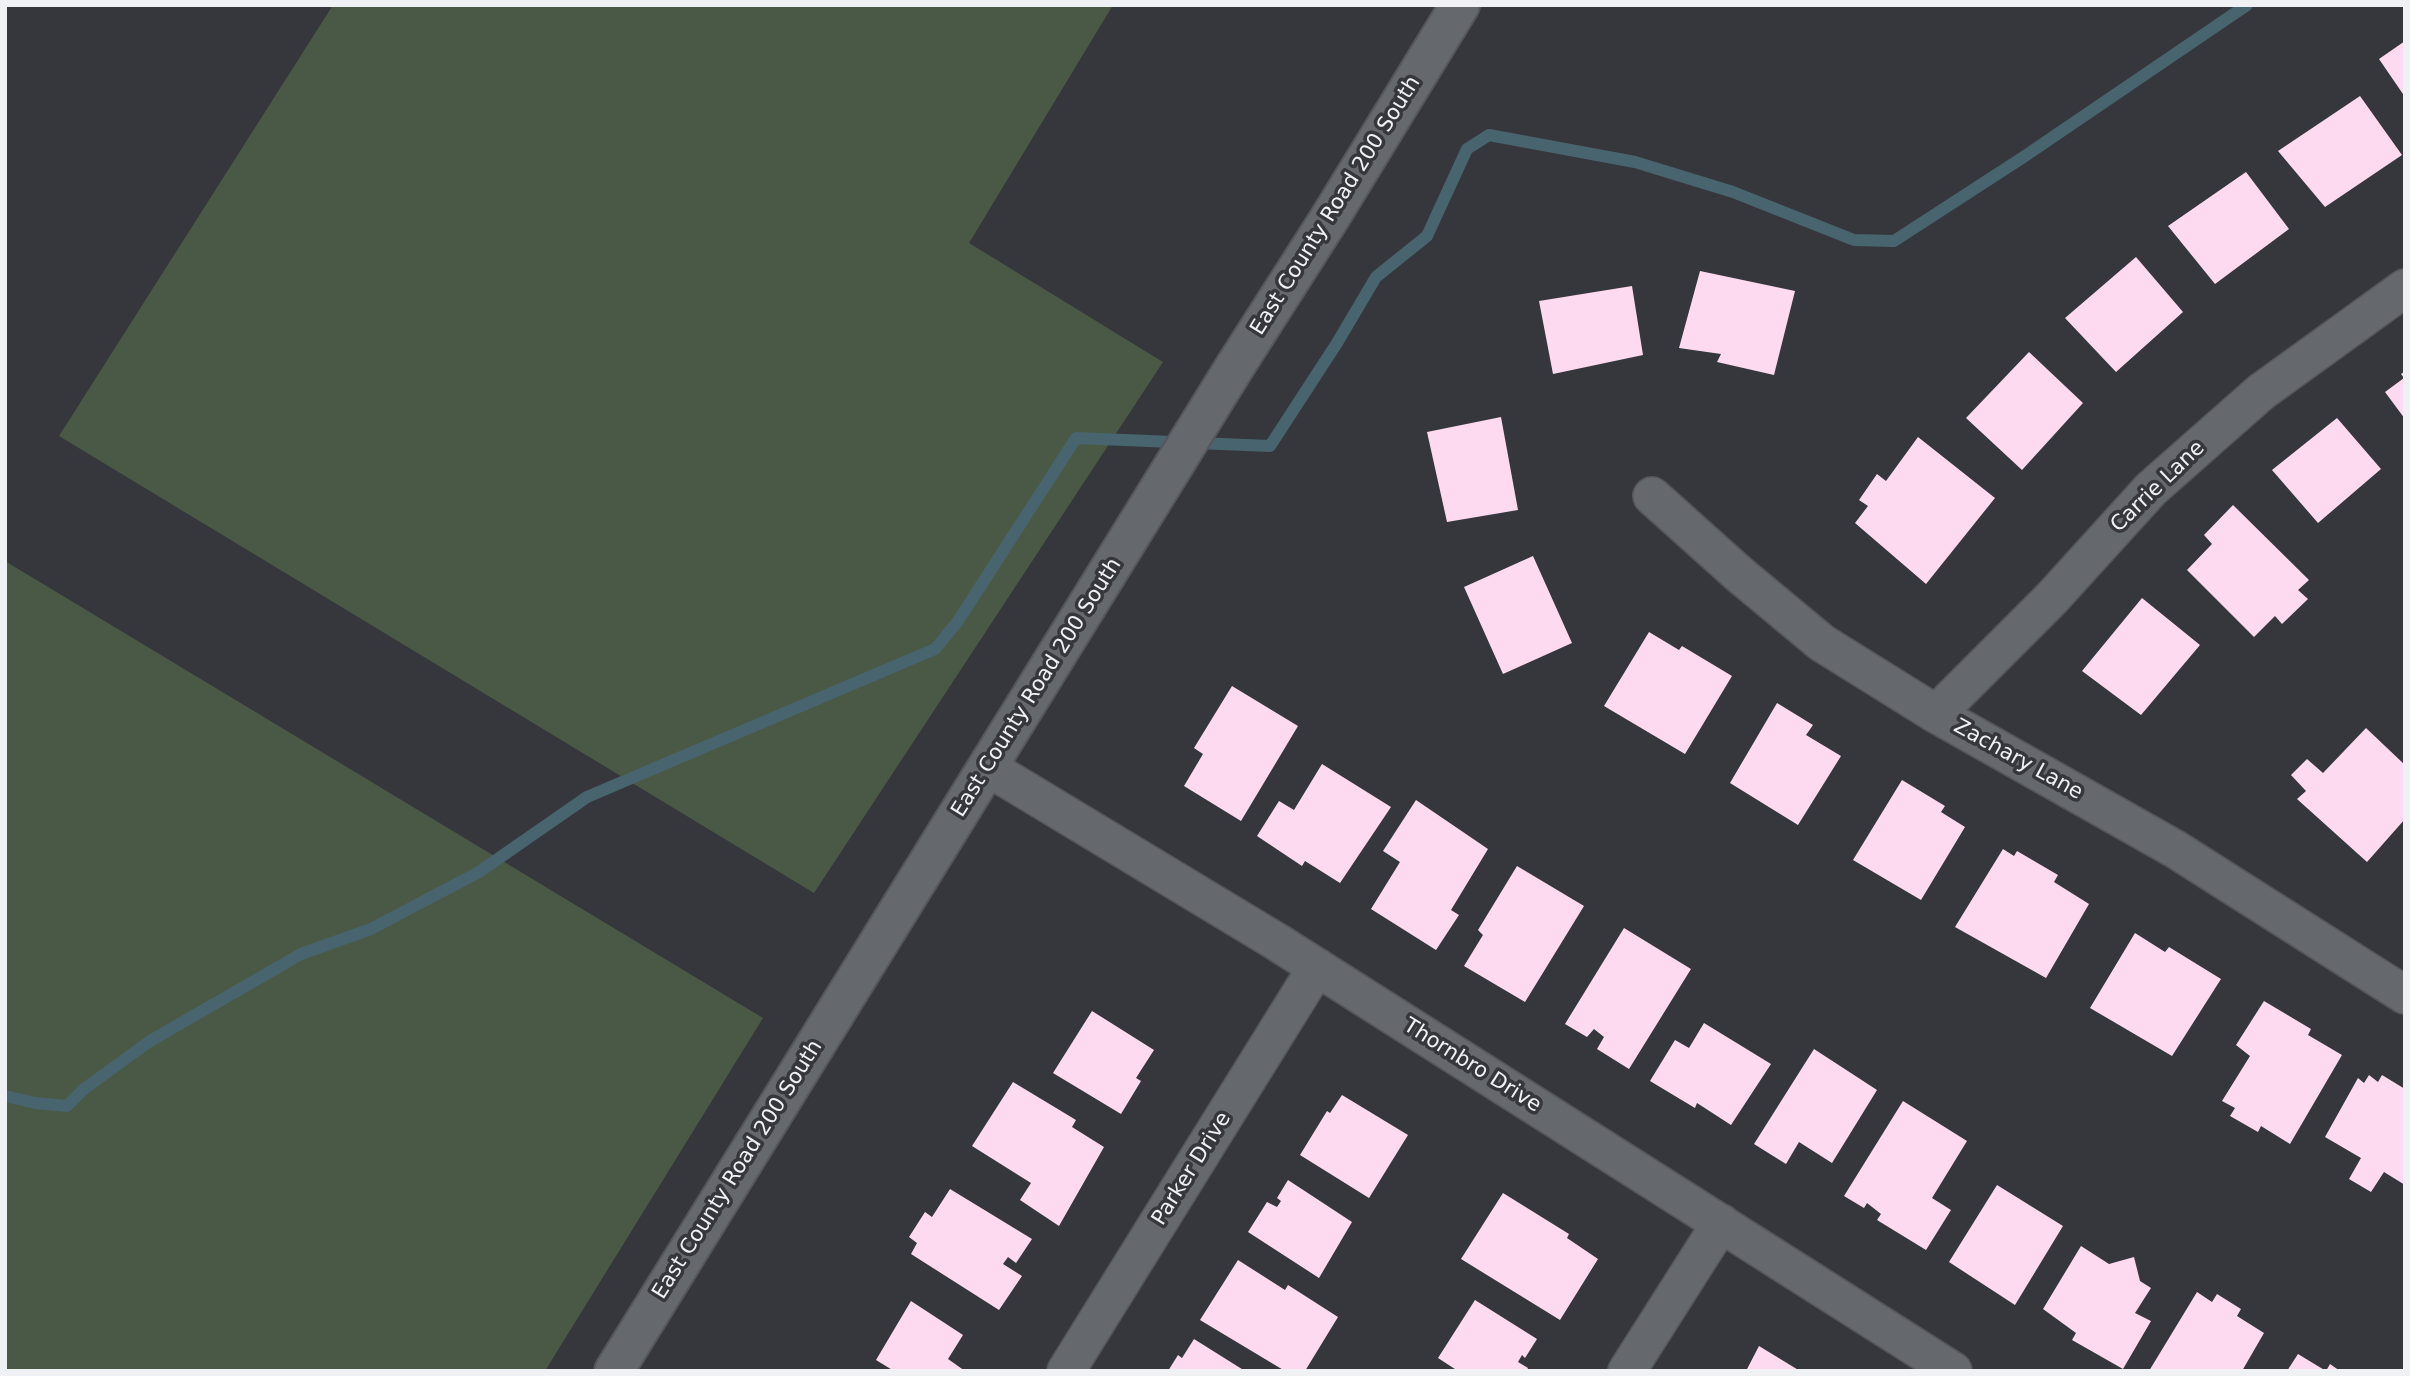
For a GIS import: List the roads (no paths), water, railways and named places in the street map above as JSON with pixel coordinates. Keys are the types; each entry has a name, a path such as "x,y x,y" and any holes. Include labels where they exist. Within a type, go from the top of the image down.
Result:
{"street":[{"name":"East County Road 200 South","path":"614,1371 1460,5"},
{"name":"Carrie Lane","path":"1936,714 2052,598 2151,489 2261,392 2405,288"},
{"name":"Zachary Lane","path":"1653,496 1739,574 1822,643 1936,714 2175,849 2403,990"},
{"name":"Thornbro Drive","path":"987,767 1317,967 1953,1371"},
{"name":"Parker Drive","path":"1066,1371 1317,967"},
{"path":"1627,1371 1721,1223"}],"waterway":[{"path":"5,1096 35,1103 67,1106 84,1089 150,1041 301,954 371,929 479,872 587,797 935,649 958,621 1076,438 1270,446 1376,277 1427,236 1467,149 1489,135 1635,162 1733,192 1854,240 1894,241 2022,158 2247,5"}]}
